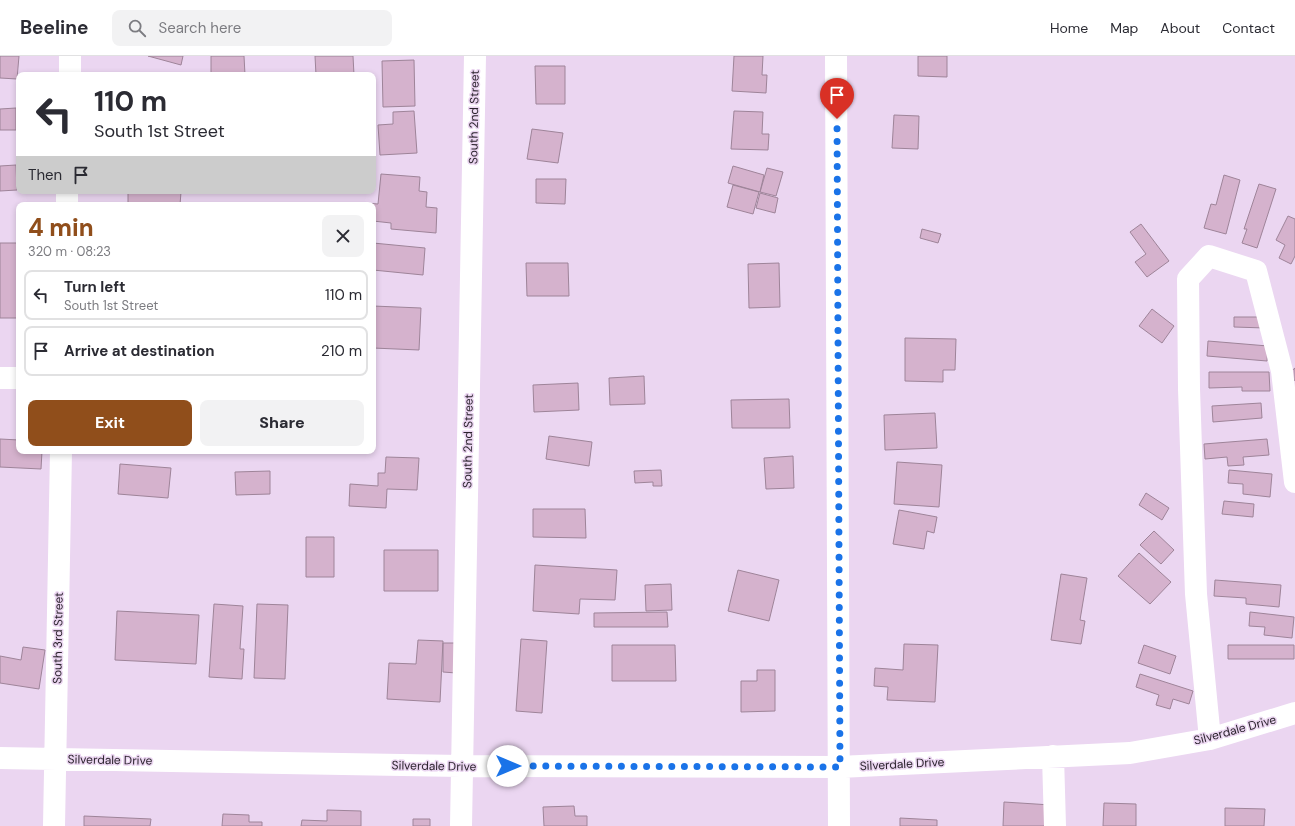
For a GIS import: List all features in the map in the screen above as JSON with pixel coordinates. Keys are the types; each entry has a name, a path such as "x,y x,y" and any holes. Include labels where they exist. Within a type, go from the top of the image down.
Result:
{"street":[{"path":"70,56 70,72"},
{"name":"South 2nd Street","path":"461,826 475,56"},
{"path":"836,56 840,767 839,826"},
{"path":"1210,739 1196,594 1188,381 1188,279 1208,256 1256,272 1282,371 1295,482"},
{"path":"0,378 16,378"},
{"name":"South 3rd Street","path":"54,826 62,454"},
{"name":"Silverdale Drive","path":"0,758 461,766 840,767 1130,753 1210,739 1295,713"},
{"path":"1053,756 1055,826"}],"building":[{"path":"0,56 19,56 16,79 0,78"},
{"path":"148,56 183,56 181,65"},
{"path":"211,56 244,56 245,72 211,72"},
{"path":"315,56 353,56 354,72 316,72"},
{"path":"734,56 763,56 762,75 767,75 766,93 732,91"},
{"path":"918,56 947,56 947,77 918,76"},
{"path":"414,60 415,106 383,107 382,61"},
{"path":"535,66 565,66 565,104 536,104"},
{"path":"16,108 16,130 0,130 0,109"},
{"path":"414,111 417,153 380,155 378,125 393,124 393,112"},
{"path":"734,111 763,112 762,134 769,134 768,150 731,149"},
{"path":"894,115 919,116 918,149 892,148"},
{"path":"532,129 563,133 558,163 527,159"},
{"path":"16,165 16,190 0,191 0,166"},
{"path":"733,166 764,175 760,192 728,183"},
{"path":"767,168 783,172 776,196 760,192"},
{"path":"381,174 420,177 419,191 427,192 426,207 437,208 436,233 391,229 391,223 376,221 376,204 378,204"},
{"path":"1224,175 1240,180 1226,234 1204,228 1211,204 1216,205"},
{"path":"536,179 566,179 565,204 536,203"},
{"path":"1259,184 1276,189 1257,248 1242,243 1247,229 1244,229"},
{"path":"733,185 759,192 753,214 727,207"},
{"path":"760,193 778,198 775,213 756,208"},
{"path":"128,194 181,194 180,202 128,202"},
{"path":"1288,216 1295,219 1295,256 1291,264 1279,258 1285,245 1276,240"},
{"path":"1141,224 1169,261 1147,277 1135,262 1146,254 1130,232"},
{"path":"922,229 941,234 938,243 920,238"},
{"path":"0,243 16,243 16,318 0,318"},
{"path":"376,243 425,248 423,275 376,270"},
{"path":"526,263 568,263 569,296 527,296"},
{"path":"779,263 780,307 749,308 748,264"},
{"path":"376,306 421,308 419,350 376,348"},
{"path":"1152,309 1174,326 1162,343 1139,326"},
{"path":"1234,317 1264,317 1265,328 1234,327"},
{"path":"905,338 956,339 955,370 943,370 943,382 905,381"},
{"path":"1208,341 1268,346 1267,361 1207,356"},
{"path":"1295,368 1295,381 1289,373"},
{"path":"1209,372 1269,372 1270,391 1242,391 1242,387 1209,388"},
{"path":"644,376 645,404 610,405 609,378"},
{"path":"578,383 579,410 534,412 533,385"},
{"path":"789,399 790,428 732,428 731,400"},
{"path":"1261,403 1262,418 1213,422 1212,406"},
{"path":"935,413 937,448 885,450 884,415"},
{"path":"549,436 592,442 589,466 546,459"},
{"path":"0,439 16,440 16,454 42,454 41,469 0,467"},
{"path":"1267,439 1269,455 1243,457 1244,465 1228,466 1227,457 1205,459 1204,444"},
{"path":"793,456 794,488 766,489 764,458"},
{"path":"386,457 419,458 417,490 387,489 386,508 349,506 350,484 378,486 378,473 385,473"},
{"path":"897,462 942,465 939,507 894,504"},
{"path":"120,464 171,468 168,498 118,494"},
{"path":"661,470 662,486 653,486 653,482 635,483 634,471"},
{"path":"1229,470 1272,474 1270,497 1243,494 1243,484 1228,483"},
{"path":"270,471 270,494 236,495 235,472"},
{"path":"1146,493 1169,508 1162,520 1139,505"},
{"path":"1224,501 1254,504 1253,517 1222,514"},
{"path":"533,509 585,509 586,538 533,537"},
{"path":"899,510 937,517 934,533 927,531 924,549 893,544"},
{"path":"1154,531 1174,550 1161,564 1140,545"},
{"path":"306,537 334,537 334,577 306,577"},
{"path":"384,550 438,550 438,591 384,591"},
{"path":"1139,553 1171,582 1150,604 1118,576"},
{"path":"535,565 617,570 615,600 580,599 579,614 533,611"},
{"path":"738,570 779,580 769,621 728,611"},
{"path":"1061,574 1087,578 1080,620 1085,621 1081,644 1051,640"},
{"path":"1215,580 1281,585 1279,607 1246,604 1246,598 1214,596"},
{"path":"671,584 672,610 646,611 645,585"},
{"path":"214,604 243,606 240,649 244,649 242,679 209,677"},
{"path":"257,604 288,605 285,679 254,678"},
{"path":"117,611 199,615 196,664 115,660"},
{"path":"667,612 668,627 594,627 594,613"},
{"path":"1250,612 1294,617 1292,638 1264,635 1265,627 1249,626"},
{"path":"521,639 547,641 542,713 516,711"},
{"path":"418,640 443,641 440,702 387,699 389,663 416,664"},
{"path":"443,643 456,643 456,673 443,672"},
{"path":"904,644 938,645 935,702 887,700 888,687 874,686 875,668 903,670"},
{"path":"612,645 675,645 676,681 612,681"},
{"path":"1144,645 1176,656 1170,674 1138,663"},
{"path":"1228,645 1294,645 1294,659 1228,659"},
{"path":"23,647 45,650 39,689 0,683 0,656 21,660"},
{"path":"757,670 775,670 775,711 741,712 741,681 757,681"},
{"path":"1140,674 1193,691 1189,704 1173,699 1170,709 1156,705 1159,695 1136,687"},
{"path":"1004,802 1051,805 1050,826 1003,826"},
{"path":"1104,803 1136,804 1136,826 1103,826"},
{"path":"574,806 575,816 587,816 587,826 544,826 543,807"},
{"path":"1225,808 1265,809 1264,826 1225,826"},
{"path":"327,810 361,811 361,826 301,826 302,820 327,821"},
{"path":"223,814 249,815 249,822 262,822 262,826 222,826"},
{"path":"84,816 151,819 150,826 84,826"},
{"path":"900,818 937,820 937,826 900,826"},
{"path":"413,819 430,819 430,826 413,826"}],"route":[{"path":"508,766 840,767 837,119"}]}
